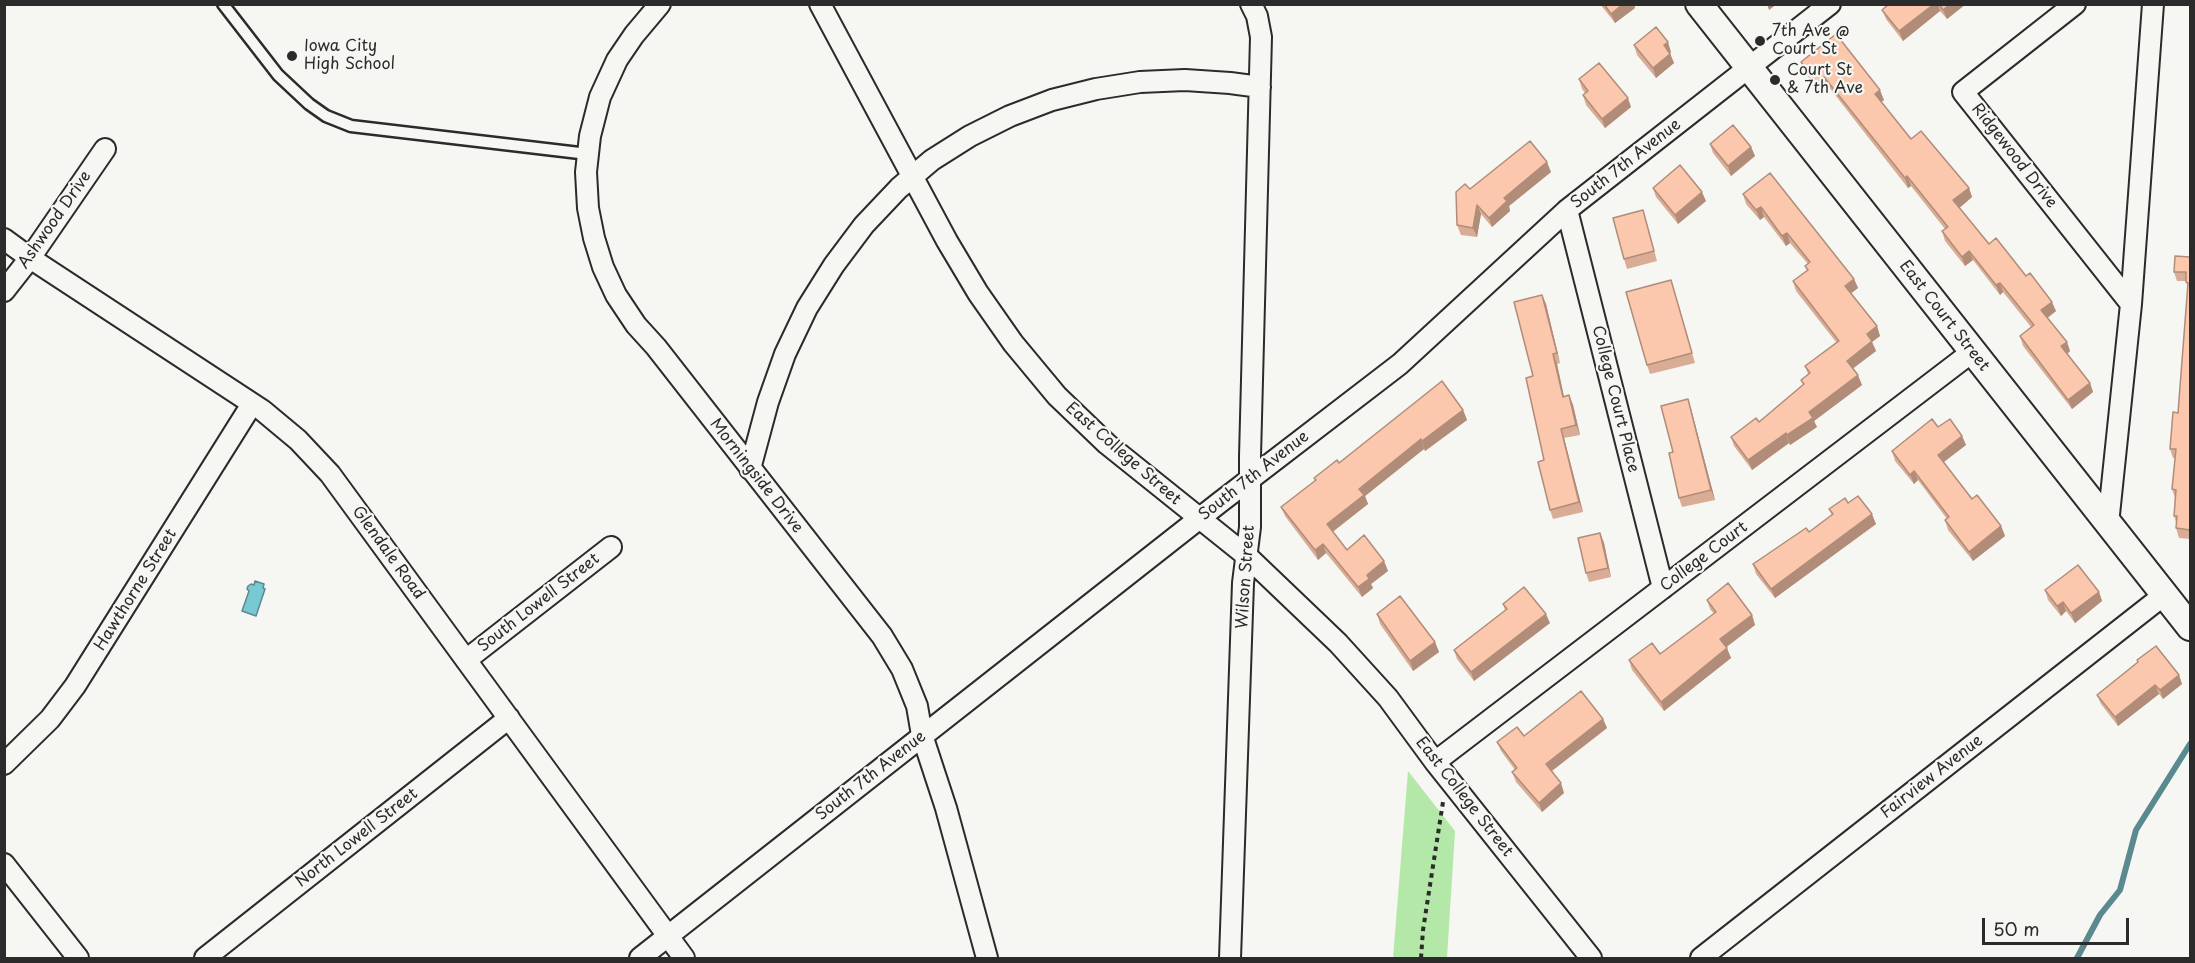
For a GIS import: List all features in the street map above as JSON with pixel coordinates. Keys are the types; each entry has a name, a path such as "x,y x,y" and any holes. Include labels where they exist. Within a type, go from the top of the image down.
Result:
{"street":[{"name":"Morningside Drive","path":"660,4 634,34 617,60 600,97 590,136 586,172 588,208 603,267 616,295 636,325 656,347 882,636 902,669 913,697 922,735 946,808 987,958"},
{"name":"East College Street","path":"820,4 946,241 978,293 1020,352 1057,396 1107,444 1248,557 1345,651 1388,698 1591,958"},
{"name":"Wilson Street","path":"1230,958 1243,584 1250,527 1260,87 1261,37 1257,16 1251,4"},
{"name":"East Court Street","path":"1699,4 2190,627"},
{"name":"South 7th Avenue","path":"640,958 922,735 1400,364 1567,210 1830,4"},
{"name":"Ridgewood Drive","path":"2075,4 1963,92 2131,303"},
{"path":"2108,524 2131,303 2153,4"},
{"path":"750,469 768,402 807,308 834,265 864,225 912,176 932,160 970,136 1010,116 1052,100 1096,89 1140,82 1185,80 1230,82 1260,87"},
{"name":"Ashwood Drive","path":"4,291 30,258 105,149"},
{"name":"College Court Place","path":"1567,210 1663,588"},
{"name":"Glendale Road","path":"4,239 252,404 298,440 330,474 684,958"},
{"name":"College Court","path":"1442,769 1663,588 1972,352"},
{"name":"Hawthorne Street","path":"4,764 50,719 75,686 252,404"},
{"name":"South Lowell Street","path":"466,660 611,547"},
{"name":"Fairview Avenue","path":"1701,958 2164,595"},
{"name":"North Lowell Street","path":"205,958 509,718"},
{"path":"4,864 78,958"}],"lane":[{"path":"223,4 278,75 309,104 326,116 351,126 588,154"}],"path":[{"path":"1421,958 1442,769"}],"green space":[{"path":"1408,771 1455,831 1447,958 1393,958"}],"water":[{"path":"255,581 264,584 265,589 256,616 242,611 249,591 248,586 254,585"}],"building":[{"path":"1604,4 1623,4 1611,14"},
{"path":"1889,4 1934,4 1899,31 1882,10"},
{"path":"1939,4 1950,4 1943,10"},
{"path":"1656,27 1668,42 1664,45 1670,54 1653,68 1634,45"},
{"path":"1836,34 1880,90 1875,94 1911,139 1921,131 1969,188 1953,200 1989,244 1996,238 2026,276 2030,273 2052,302 2041,310 2067,342 2061,346 2090,383 2068,400 2020,336 2034,325 2000,283 1996,285 1969,251 1962,257 1942,231 1948,227 1907,176 1905,178 1824,77 1817,83 1801,62"},
{"path":"1599,63 1628,98 1602,119 1583,95 1588,91 1579,79"},
{"path":"1733,125 1751,147 1728,166 1710,144"},
{"path":"1530,141 1547,162 1504,198 1507,201 1489,218 1477,205 1473,228 1457,225 1456,192 1465,184 1470,189"},
{"path":"1680,165 1702,192 1675,215 1653,188"},
{"path":"1770,173 1854,279 1845,286 1877,326 1867,334 1872,341 1847,361 1858,375 1809,412 1813,418 1787,435 1786,433 1748,460 1731,437 1756,418 1759,422 1804,384 1801,380 1810,373 1805,366 1839,341 1793,281 1808,270 1805,266 1810,262 1787,233 1782,236 1761,207 1756,210 1743,194"},
{"path":"1643,210 1654,251 1624,259 1613,218"},
{"path":"2175,256 2190,257 2190,530 2176,528 2177,516 2174,516 2176,490 2172,489 2176,449 2170,449 2173,412 2178,413 2188,283 2186,272 2174,272"},
{"path":"1671,280 1692,353 1647,365 1626,292"},
{"path":"1542,295 1557,353 1553,354 1563,397 1569,395 1576,425 1561,429 1579,502 1550,510 1538,462 1544,460 1526,378 1533,376 1514,302"},
{"path":"1442,381 1463,410 1422,441 1421,439 1359,489 1364,495 1327,524 1347,550 1364,535 1384,561 1367,575 1369,579 1358,587 1323,544 1315,550 1281,507 1316,480 1314,478 1337,460 1339,463"},
{"path":"1688,399 1711,490 1679,498 1669,453 1673,452 1661,406"},
{"path":"1932,419 1938,427 1950,419 1962,436 1938,455 1972,499 1977,495 2001,526 1969,552 1945,520 1949,517 1914,471 1910,475 1892,451"},
{"path":"1858,496 1872,514 1771,589 1753,564 1806,528 1809,532 1833,514 1829,509 1845,498 1848,503"},
{"path":"1600,533 1608,568 1586,573 1578,538"},
{"path":"2078,565 2099,592 2071,613 2063,602 2057,606 2045,590"},
{"path":"1728,583 1752,615 1720,639 1727,648 1661,702 1629,660 1652,643 1660,654 1716,612 1707,600"},
{"path":"1524,587 1546,614 1471,672 1454,650 1507,609 1503,604"},
{"path":"1400,596 1435,642 1410,661 1377,614"},
{"path":"2156,646 2179,675 2160,690 2155,685 2115,717 2097,695"},
{"path":"1581,691 1603,719 1546,764 1561,783 1539,803 1512,772 1517,768 1497,742 1517,727 1524,736"}],"waterway":[{"path":"2077,958 2100,915 2120,890 2136,830 2190,744"}],"place":[{"name":"7th Ave @ Court St","path":"1760,41"},
{"name":"Iowa City High School","path":"292,56"},
{"name":"Court St & 7th Ave","path":"1775,80"}]}
